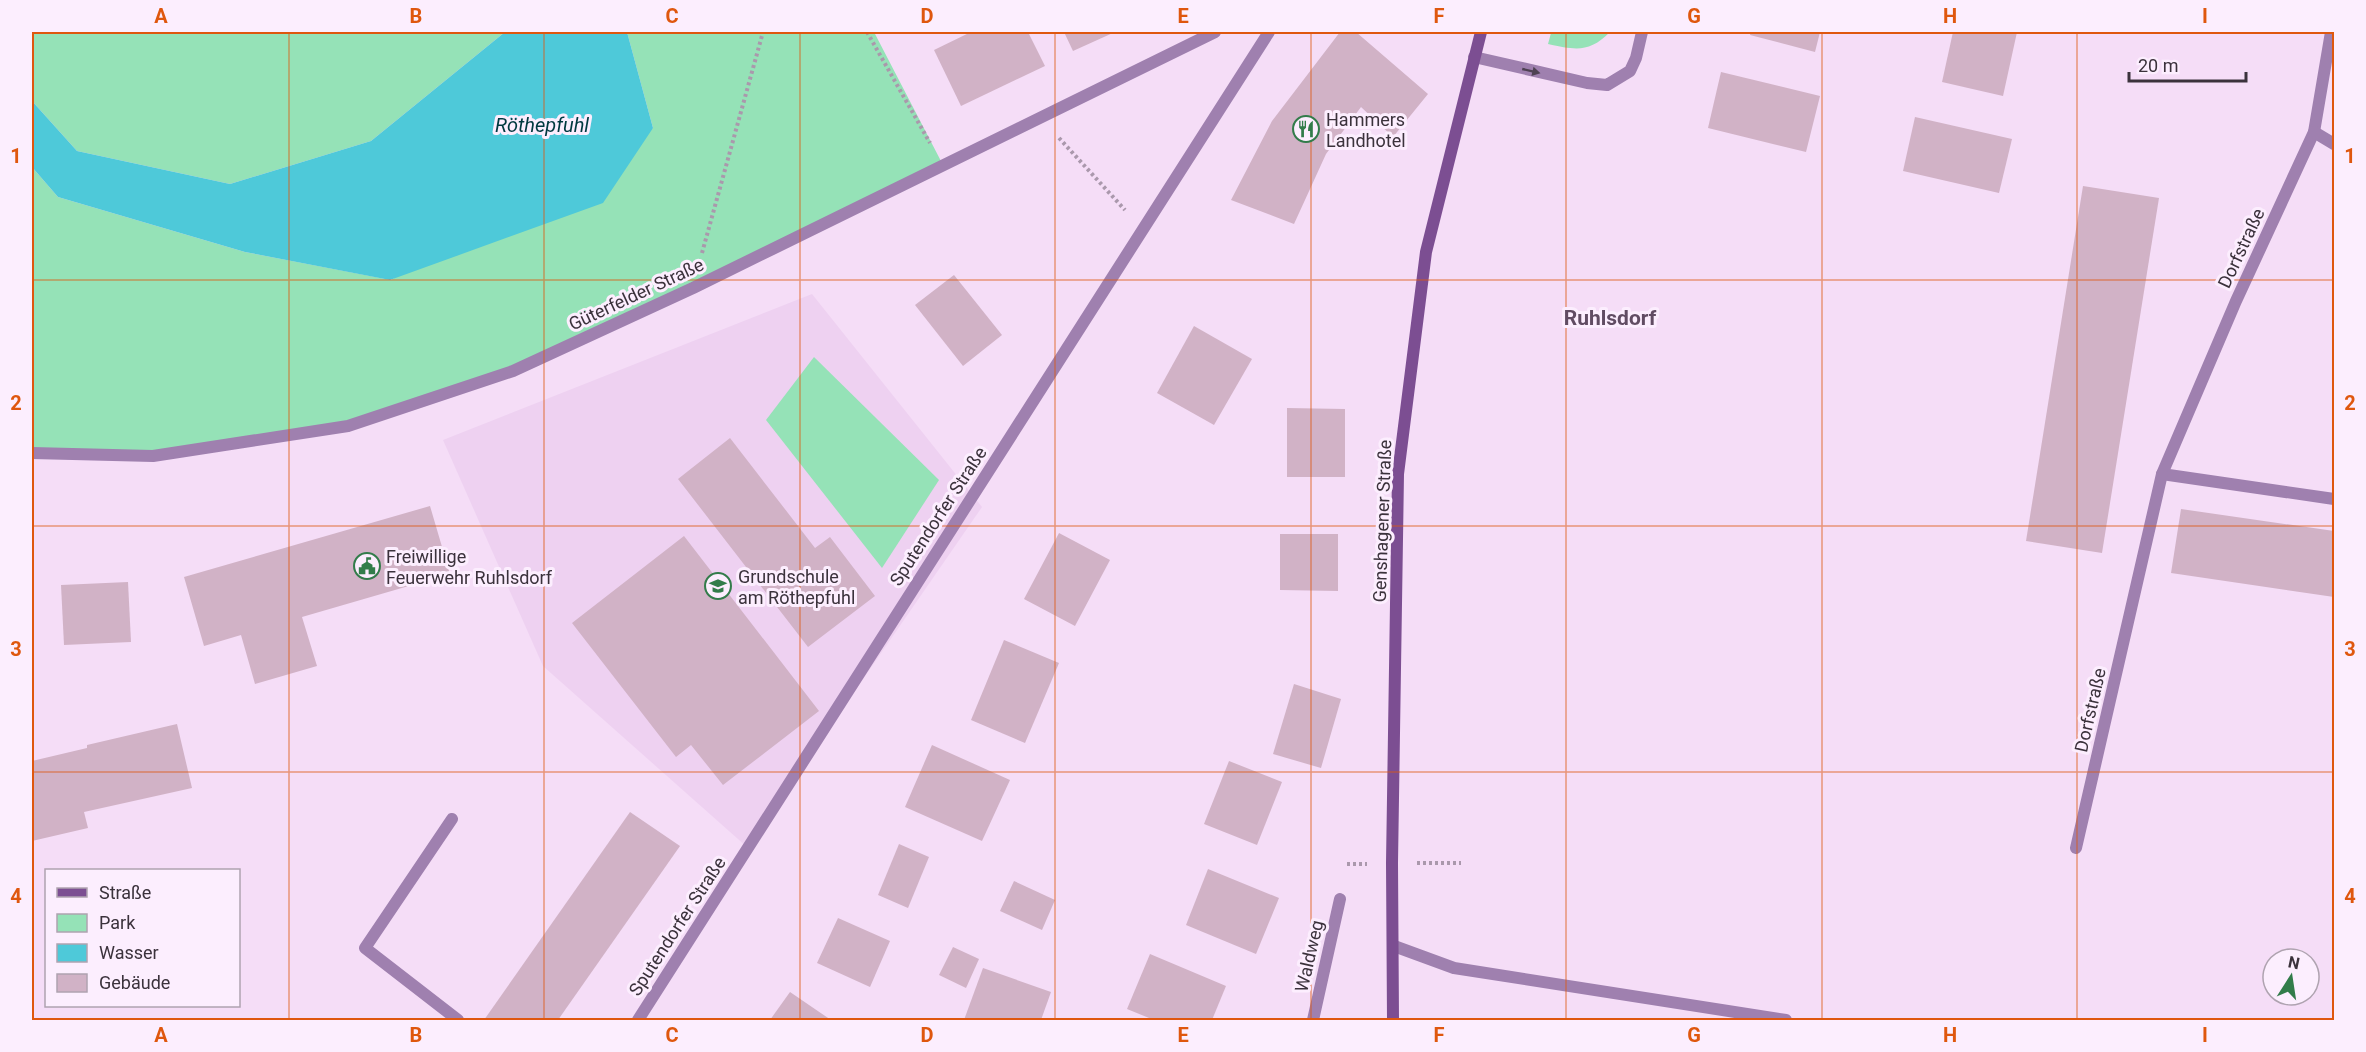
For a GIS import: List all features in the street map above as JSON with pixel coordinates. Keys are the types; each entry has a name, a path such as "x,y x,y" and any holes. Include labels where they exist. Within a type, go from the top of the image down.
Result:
{"main road":[{"name":"Genshagener Straße","path":"1393,1020 1392,863 1398,474 1426,252 1481,32"}],"street":[{"name":"Güterfelder Straße","path":"32,453 153,456 348,426 513,371 693,288 1215,32"},
{"name":"Sputendorfer Straße","path":"638,1020 1269,32"},
{"path":"1474,57 1587,84 1606,85 1630,70 1636,58 1642,32"},
{"name":"Dorfstraße","path":"2076,848 2162,474 2236,301 2314,132 2331,32"},
{"path":"2314,132 2334,144"},
{"path":"2162,474 2334,499"},
{"path":"452,819 366,948 458,1020"},
{"name":"Waldweg","path":"1313,1020 1341,899"},
{"path":"1394,946 1454,968 1786,1020"}],"path":[{"path":"693,288 763,32"},
{"path":"867,32 943,165"},
{"path":"1040,118 1143,229"}],"shaded area":[{"name":"Grundschule am Röthepfuhl","path":"812,294 982,507 747,847 543,666 443,440"}],"green space":[{"path":"32,32 505,32 371,141 230,184 77,151 32,101"},
{"path":"627,32 874,32 943,165 513,371 348,426 153,456 32,453 32,167 58,197 245,252 391,280 653,128"},
{"path":"1547,32 1610,32 1589,47 1567,48 1548,44 1551,33"},
{"path":"814,357 939,480 882,568 766,420"}],"water":[{"name":"Röthepfuhl","path":"505,32 627,32 653,128 603,203 390,280 245,252 58,197 32,167 32,101 77,151 230,184 371,141"}],"building":[{"path":"971,32 1028,32 1045,66 961,106 934,50"},
{"path":"1064,32 1115,32 1073,51"},
{"name":"Hammers Landhotel","path":"1340,32 1356,32 1428,94 1393,137 1361,107 1326,154 1294,224 1231,200 1272,121"},
{"path":"1751,32 1820,32 1815,52 1750,35"},
{"path":"1953,32 2017,32 2003,96 1942,82"},
{"path":"1721,72 1820,96 1806,152 1708,128"},
{"path":"1915,117 2012,139 1999,193 1903,171"},
{"path":"2083,186 2159,198 2102,553 2026,541"},
{"path":"954,275 1002,335 963,366 915,305"},
{"path":"1194,326 1252,359 1214,425 1157,393"},
{"path":"1287,408 1345,409 1345,477 1287,477"},
{"path":"730,438 815,548 830,537 875,596 808,647 678,479"},
{"path":"430,506 450,574 302,617 317,666 255,684 241,635 204,646 184,577"},
{"path":"2181,509 2334,531 2334,597 2171,573"},
{"path":"1059,533 1110,560 1075,626 1024,599"},
{"path":"1280,534 1338,534 1338,591 1280,590"},
{"path":"684,536 819,711 723,785 691,745 676,757 572,623"},
{"path":"128,582 131,642 64,645 61,585"},
{"path":"1004,640 1059,663 1025,743 971,720"},
{"path":"1294,684 1341,699 1321,768 1273,754"},
{"path":"177,724 192,788 84,812 88,828 32,841 32,761 87,748 87,745"},
{"path":"932,745 1010,780 982,841 905,807"},
{"path":"1229,761 1282,782 1257,845 1204,824"},
{"path":"630,812 680,846 558,1020 484,1020"},
{"path":"899,844 929,857 908,908 878,895"},
{"path":"1208,869 1279,898 1256,954 1186,925"},
{"path":"1014,881 1055,900 1042,930 1000,911"},
{"path":"838,918 890,941 870,987 817,963"},
{"path":"953,947 979,959 966,988 939,975"},
{"path":"1150,954 1226,986 1212,1020 1154,1020 1127,1009"},
{"path":"983,968 1051,992 1041,1020 964,1020"},
{"path":"790,992 831,1020 770,1020"}],"place":[{"name":"Hammers Landhotel","path":"1306,129"},
{"name":"Freiwillige Feuerwehr Ruhlsdorf","path":"367,566"},
{"name":"Grundschule am Röthepfuhl","path":"718,586"}],"district":[{"name":"Ruhlsdorf","path":"1610,318"}]}
